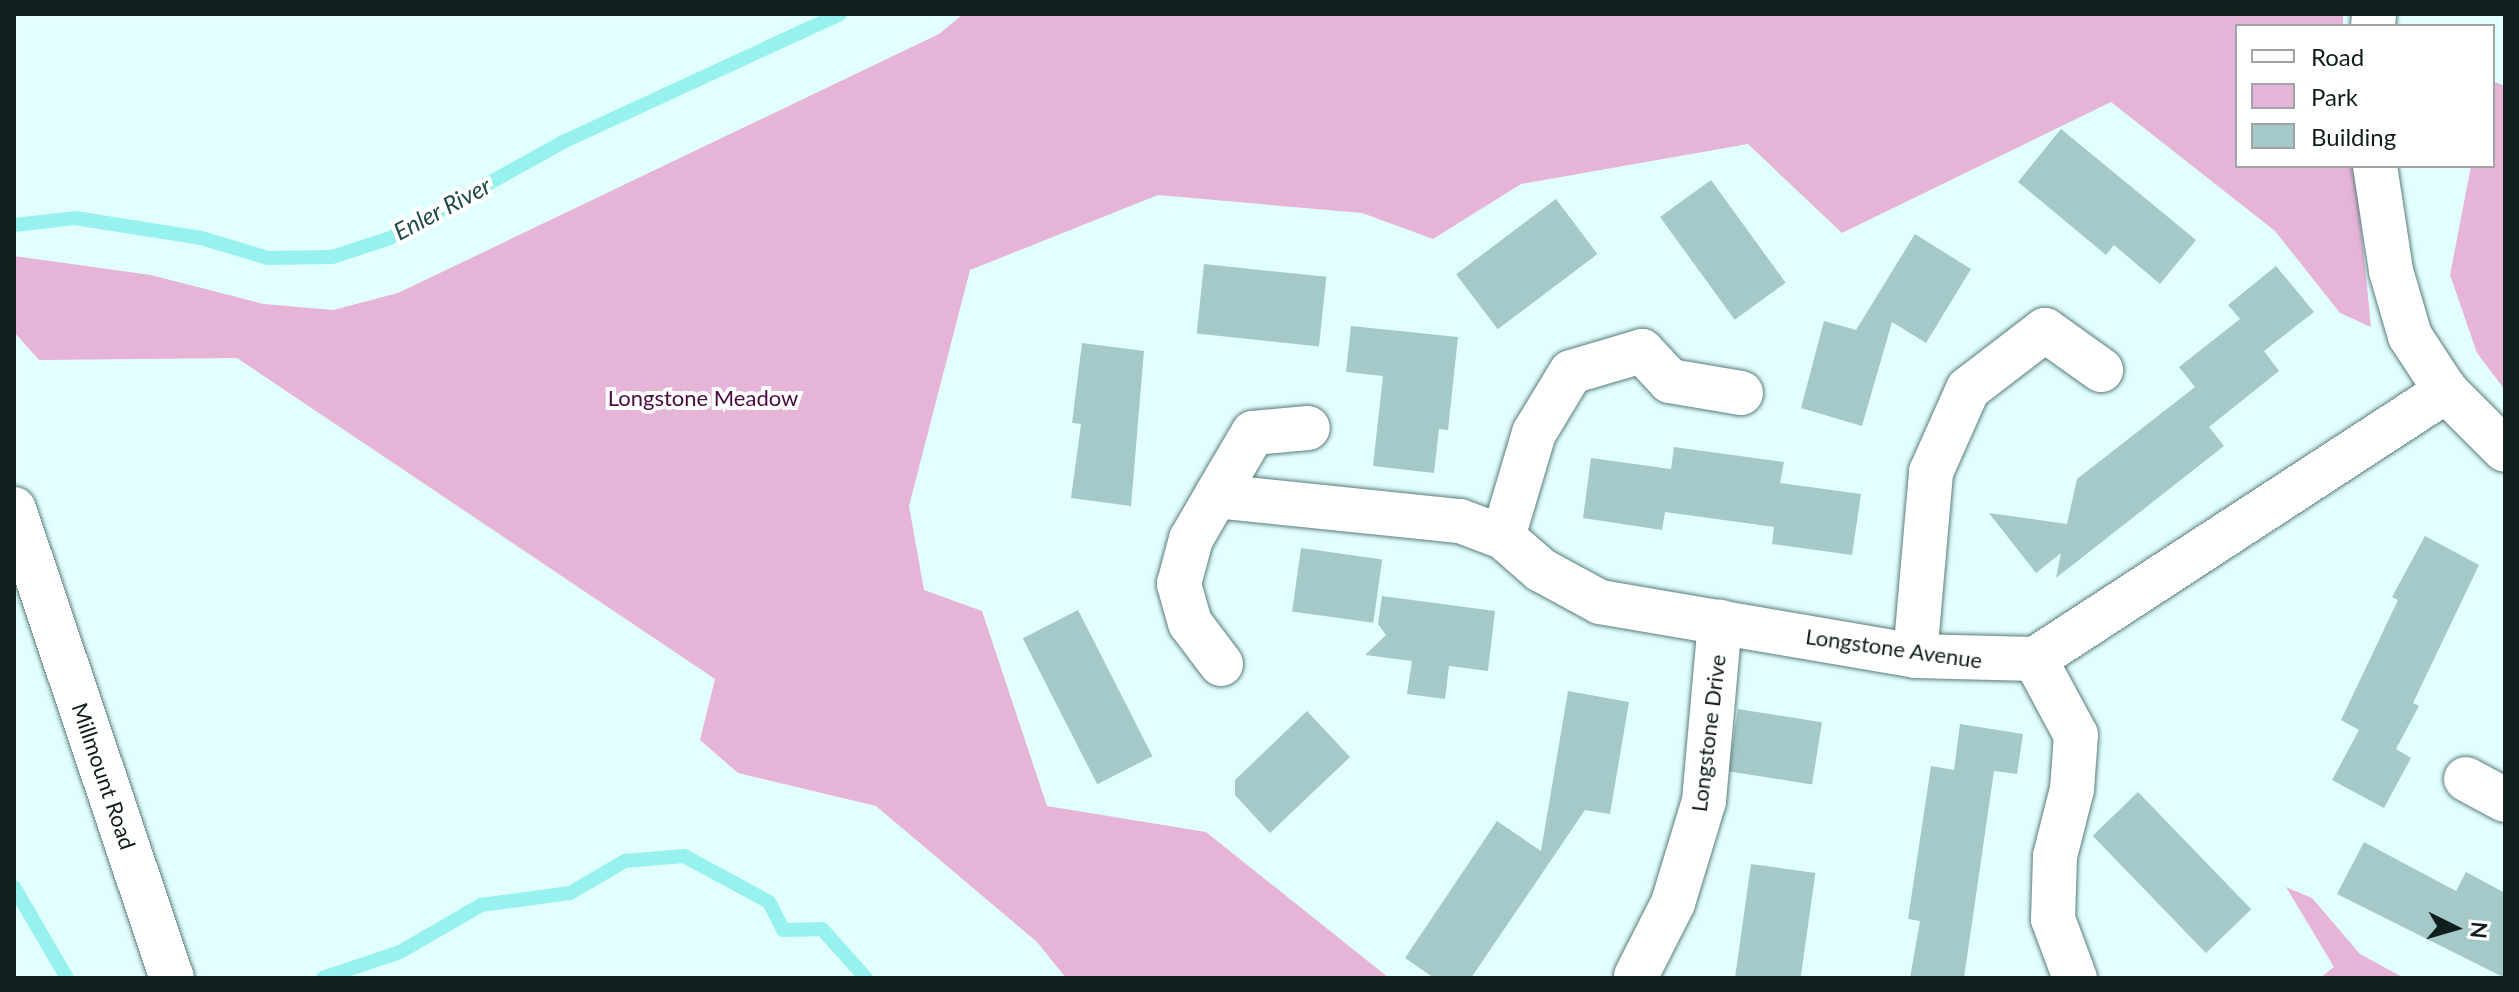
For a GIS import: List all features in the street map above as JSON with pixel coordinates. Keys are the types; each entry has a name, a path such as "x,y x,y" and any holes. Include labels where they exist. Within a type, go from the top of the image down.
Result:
{"street":[{"path":"2375,168 2391,271 2410,336 2446,391 2505,450"},
{"path":"1915,656 1931,472 1968,389 2045,330 2101,370"},
{"path":"1503,537 1534,433 1571,372 1642,351 1670,381 1741,393"},
{"path":"2075,978 2053,919 2055,856 2072,789 2076,735 2035,659 2446,391"},
{"path":"1221,664 1190,623 1179,584 1191,539 1253,433 1308,428"},
{"name":"Longstone Avenue","path":"1216,496 1460,521 1503,537 1541,570 1600,602 1915,656 2035,659"},
{"name":"Millmount Road","path":"14,509 25,578 172,978"},
{"name":"Longstone Drive","path":"1636,976 1673,903 1704,801 1720,622"},
{"path":"2466,779 2505,800"}],"green space":[{"name":"Longstone Meadow","path":"963,14 2343,14 2343,24 2235,24 2235,168 2355,168 2371,327 2340,313 2275,231 2111,102 1842,233 1748,144 1521,184 1433,239 1362,213 1158,195 970,270 909,506 924,590 982,611 1047,806 1206,832 1389,978 1066,978 1037,942 876,806 738,773 700,740 715,679 237,358 39,360 14,332 14,256 151,275 264,304 333,310 398,293 939,34"},
{"path":"2495,82 2505,86 2505,390 2477,353 2450,275 2471,168 2495,168"},
{"path":"2286,887 2312,898 2360,954 2404,978 2320,978 2334,967"}],"building":[{"path":"2061,129 2196,240 2160,284 2114,245 2106,255 2018,182"},
{"path":"1711,180 1786,283 1735,320 1660,217"},
{"path":"1556,199 1598,254 1498,329 1456,274"},
{"path":"1915,234 1971,269 1926,343 1892,322 1862,426 1801,408 1824,321 1856,330"},
{"path":"1204,264 1326,277 1319,346 1197,334"},
{"path":"2276,266 2314,312 2264,351 2279,371 2209,427 2224,446 2056,578 2061,553 2036,573 1989,513 2067,524 2077,479 2195,387 2179,367 2240,319 2228,305"},
{"path":"1351,326 1458,337 1448,430 1439,429 1434,473 1373,466 1383,376 1346,372"},
{"path":"1082,343 1144,351 1131,506 1071,498 1081,424 1072,423"},
{"path":"1674,447 1784,462 1780,483 1861,494 1852,555 1772,544 1774,527 1702,517 1665,512 1662,530 1583,518 1591,458 1671,469"},
{"path":"2425,536 2479,565 2413,703 2419,706 2396,749 2411,758 2384,808 2332,780 2359,730 2341,720 2398,600 2392,597"},
{"path":"1301,548 1382,559 1373,623 1292,611"},
{"path":"1382,596 1495,611 1488,671 1449,666 1445,699 1407,694 1412,661 1365,655 1386,635 1378,624"},
{"path":"1078,610 1152,756 1097,784 1023,638"},
{"path":"1568,691 1629,702 1610,814 1585,810 1471,978 1434,978 1405,958 1497,821 1541,851"},
{"path":"1738,709 1822,722 1812,785 1728,771"},
{"path":"1307,711 1350,757 1270,833 1235,795 1235,780"},
{"path":"1960,724 2023,734 2017,774 1994,771 1964,978 1910,978 1920,921 1908,919 1931,766 1954,770"},
{"path":"2138,792 2251,909 2206,953 2093,836"},
{"path":"2364,842 2456,891 2466,872 2505,893 2505,978 2337,894"},
{"path":"1751,864 1815,873 1801,978 1735,978"}],"waterway":[{"name":"Enler River","path":"14,225 75,218 201,238 268,258 332,257 390,238 563,142 840,14"},
{"path":"323,978 400,952 481,905 570,893 625,861 684,856 769,902 783,930 822,929 866,978"},
{"path":"14,887 67,978"}]}
